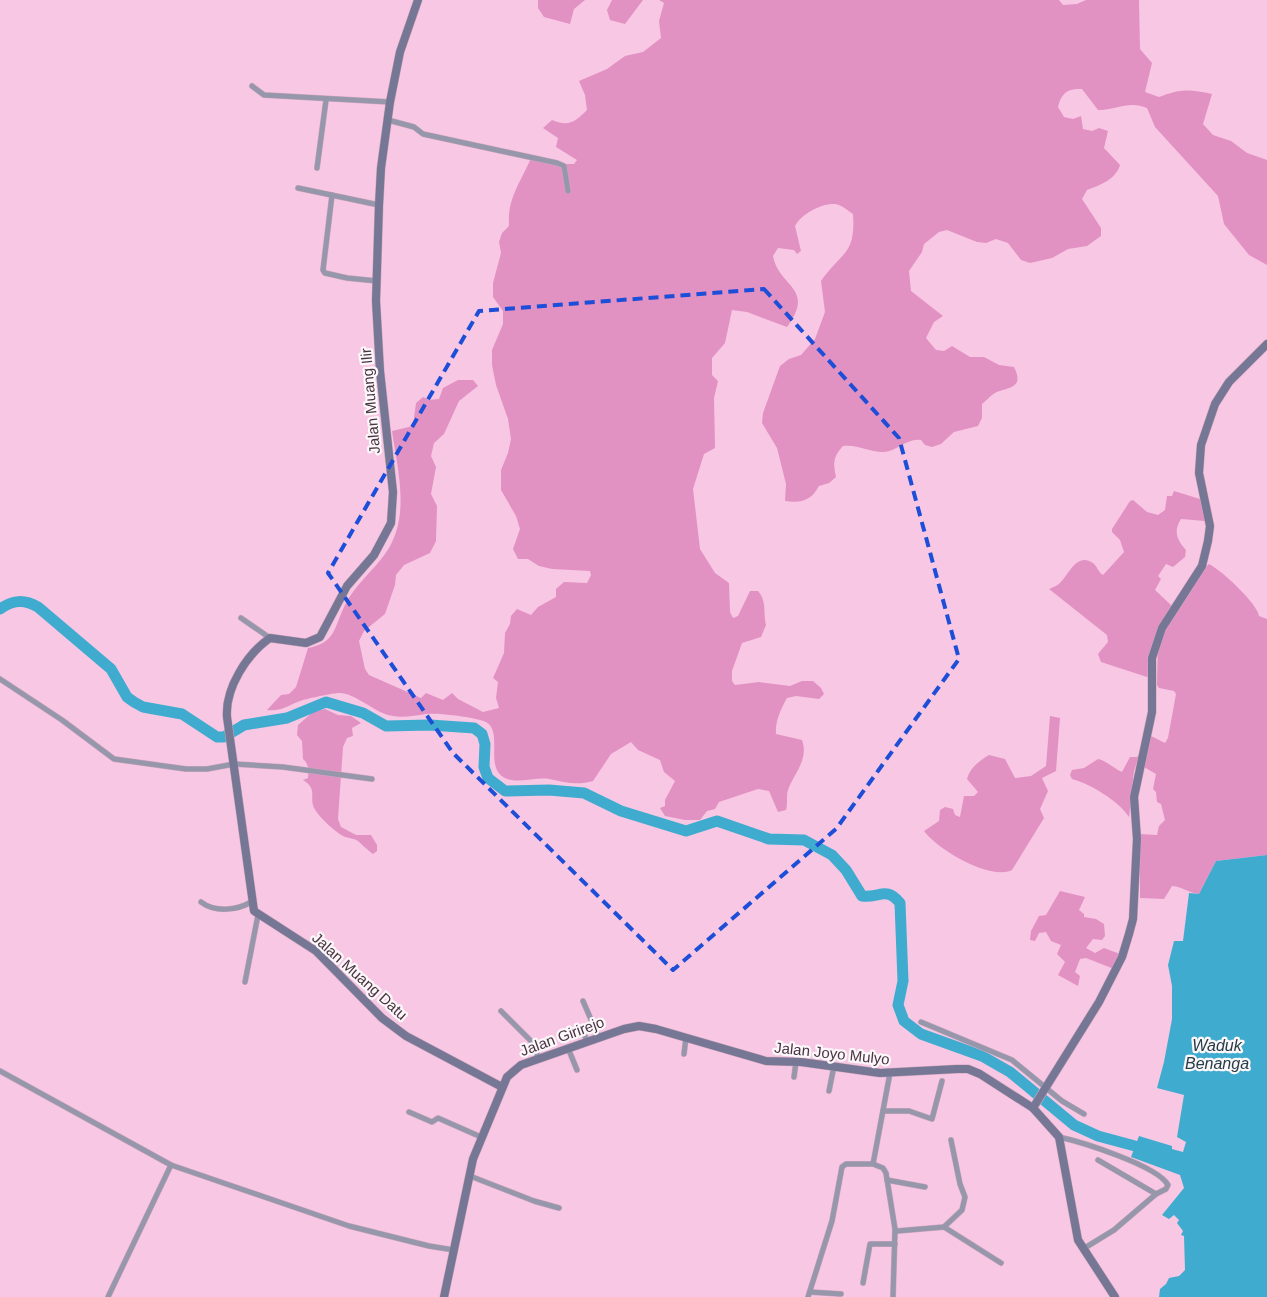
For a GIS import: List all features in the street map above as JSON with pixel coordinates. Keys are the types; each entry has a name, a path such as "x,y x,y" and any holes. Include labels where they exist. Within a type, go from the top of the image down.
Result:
{"main road":[{"name":"Jalan Muang Ilir","path":"270,638 306,644 320,637 347,586 388,533 392,513 393,492 380,371 377,281 379,205 390,102 400,52 418,0"},
{"path":"1035,1106 1098,1002 1122,957 1132,919 1137,839 1134,797 1152,712 1152,658 1162,628 1202,566 1208,541 1210,526 1199,473 1201,445 1215,404 1229,382 1267,344"},
{"name":"Jalan Muang Datu","path":"270,638 251,654 228,699 228,717 251,902 258,915 316,951 382,1018 406,1036 502,1087"},
{"name":"Jalan Girirejo","path":"444,1297 470,1176 482,1137 502,1087 510,1073 518,1067 624,1029 639,1026 686,1037 766,1060"},
{"name":"Jalan Joyo Mulyo","path":"766,1060 834,1066 890,1074 968,1070 1035,1106 1060,1136"},
{"path":"1060,1136 1074,1220 1083,1249 1115,1297"}],"street":[{"path":"252,86 264,95 326,100 390,102"},
{"path":"317,168 326,100"},
{"path":"388,120 414,127 423,134 557,163 564,166 568,191"},
{"path":"298,188 379,205"},
{"path":"332,195 323,270 328,274 377,281"},
{"path":"241,618 270,638"},
{"path":"0,679 62,720 114,759 145,765 196,770 234,763 283,767 372,779"},
{"path":"201,902 210,907 235,909 251,902"},
{"path":"246,982 258,915"},
{"path":"583,1000 598,1038"},
{"path":"501,1011 535,1045 538,1059"},
{"path":"921,1022 1012,1060 1062,1101 1084,1114"},
{"path":"581,1028 588,1042"},
{"path":"684,1054 686,1037"},
{"path":"568,1048 577,1070"},
{"path":"794,1076 796,1062"},
{"path":"829,1091 834,1066"},
{"path":"0,1071 171,1165 349,1226 429,1246 454,1250"},
{"path":"873,1164 890,1074"},
{"path":"883,1111 909,1111 932,1119 942,1081"},
{"path":"409,1112 432,1122 438,1118 482,1137"},
{"path":"1060,1136 1136,1163 1164,1178 1168,1185 1166,1189 1156,1194 1114,1230 1083,1249"},
{"path":"944,1227 962,1210 965,1202 951,1140"},
{"path":"1098,1160 1156,1194"},
{"path":"841,1294 809,1294 832,1221 842,1167 846,1164 873,1164 884,1168 887,1180 894,1229 893,1297"},
{"path":"108,1297 171,1165"},
{"path":"470,1176 534,1202 559,1208"},
{"path":"887,1180 925,1187"},
{"path":"894,1229 897,1231 944,1227 1001,1263"},
{"path":"863,1282 870,1244 894,1244"}],"highlighted area":[{"path":"764,289 899,438 959,659 836,829 673,970 453,753 328,573 479,311"}],"shaded area":[{"path":"538,0 585,0 574,9 570,24 544,17 538,8"},
{"path":"612,0 643,0 625,24 610,20 607,10"},
{"path":"659,0 1059,0 1063,5 1077,4 1086,0 1139,0 1140,49 1152,63 1145,92 1159,97 1173,92 1185,91 1212,94 1203,124 1213,135 1231,141 1247,153 1267,160 1267,265 1249,255 1224,224 1218,196 1155,127 1147,108 1129,105 1098,110 1082,89 1073,89 1066,92 1061,98 1058,107 1064,117 1073,119 1081,116 1083,129 1092,131 1099,128 1108,131 1104,148 1120,165 1111,178 1103,184 1087,190 1082,199 1101,228 1101,236 1087,246 1068,249 1052,258 1030,263 1021,260 1008,243 996,239 986,243 977,242 947,230 939,232 924,244 922,252 909,271 911,291 943,316 934,322 926,338 936,350 944,351 952,346 970,357 984,357 999,365 1014,367 1018,380 1014,386 993,394 982,404 982,418 978,426 954,432 941,444 932,447 925,445 921,440 916,440 893,450 883,452 843,446 835,460 836,477 829,483 819,486 809,498 791,502 785,501 786,484 777,448 762,423 763,413 780,366 789,359 801,355 815,339 825,312 821,281 846,252 852,238 853,227 853,214 840,205 835,204 824,205 802,217 795,226 801,251 797,254 794,250 778,248 773,256 777,267 797,295 798,304 795,314 787,327 747,312 732,310 725,343 712,358 712,375 718,381 714,398 715,448 704,454 693,489 700,549 715,573 729,583 730,612 733,618 738,616 750,591 758,591 764,603 766,625 761,637 742,643 732,671 732,681 735,685 759,682 790,686 802,681 813,681 821,688 824,694 819,699 796,696 787,698 776,724 776,734 802,740 804,747 800,766 787,792 786,810 778,812 769,791 758,789 719,802 715,809 707,811 700,820 685,820 665,816 660,808 665,806 665,800 675,781 664,772 660,760 638,750 631,742 611,754 593,781 576,783 543,778 515,780 503,777 498,772 494,759 493,731 486,722 480,720 439,714 406,717 390,716 351,696 340,693 303,700 277,710 267,710 281,695 289,694 296,687 308,648 324,642 333,633 349,598 385,554 393,540 398,525 400,494 392,431 413,426 416,403 423,397 429,400 439,399 443,388 458,380 473,380 478,386 459,401 444,434 434,443 431,456 436,467 431,494 437,506 436,541 430,553 404,565 396,575 395,585 385,614 364,631 359,641 365,669 369,675 421,698 426,693 443,700 452,693 458,699 483,712 499,708 496,698 498,682 493,678 504,653 505,633 510,624 511,616 517,609 531,615 538,607 556,597 556,589 564,582 587,583 591,575 590,571 552,569 539,566 528,559 518,559 513,549 520,529 516,516 501,490 501,470 511,439 508,419 496,385 492,365 492,350 503,324 503,311 493,297 493,283 501,253 499,242 502,233 509,226 512,199 531,158 559,164 574,164 577,160 556,147 558,138 543,128 552,120 563,123 571,122 579,118 587,110 585,95 579,81 607,69 625,56 643,52 661,38 659,21 664,3"},
{"path":"1174,491 1200,499 1205,521 1181,519 1177,528 1177,535 1180,543 1186,550 1185,557 1173,567 1166,564 1158,576 1161,579 1155,590 1172,606 1158,631 1153,645 1151,674 1147,677 1101,662 1098,654 1108,642 1107,635 1049,589 1059,584 1074,566 1082,560 1093,563 1103,575 1124,552 1120,540 1112,532 1112,529 1130,501 1133,500 1147,512 1158,515 1165,510 1167,496 1172,496"},
{"path":"1209,564 1238,587 1259,616 1267,619 1267,855 1216,861 1199,894 1172,886 1164,899 1140,898 1140,834 1157,835 1159,826 1165,820 1161,804 1157,802 1156,792 1153,789 1156,774 1144,767 1143,764 1151,736 1165,743 1168,738 1176,694 1174,691 1159,688 1157,685 1158,639 1203,569"},
{"path":"325,709 338,715 351,716 361,723 352,728 353,736 347,738 343,747 338,819 341,827 356,835 371,835 377,845 377,851 373,854 356,840 339,834 316,812 313,804 312,790 308,783 303,780 308,778 308,770 303,759 302,741 297,735 298,725 313,712"},
{"path":"1050,716 1060,718 1056,771 1042,778 1048,791 1040,809 1044,818 1012,870 1002,872 978,867 940,846 924,831 939,821 940,810 945,807 953,809 955,815 960,817 964,796 974,796 978,792 967,779 968,775 978,762 985,757 989,755 1005,759 1015,778 1031,776 1046,766"},
{"path":"1140,753 1134,771 1129,817 1119,805 1104,794 1072,779 1070,775 1072,770 1084,768 1098,759 1122,772 1130,757 1137,757"},
{"path":"1060,891 1085,897 1079,910 1084,914 1084,917 1096,919 1104,924 1105,936 1102,940 1093,939 1086,948 1095,953 1104,948 1120,954 1114,969 1086,958 1080,959 1075,972 1080,976 1078,986 1058,975 1065,962 1057,954 1061,945 1051,941 1046,932 1039,933 1035,941 1030,940 1031,931 1039,916 1046,915"}],"water":[{"name":"Waduk Benanga","path":"1267,855 1267,1297 1159,1297 1160,1289 1169,1278 1179,1276 1185,1270 1184,1236 1181,1235 1183,1231 1177,1223 1179,1220 1174,1215 1169,1219 1162,1215 1184,1188 1180,1175 1131,1157 1139,1136 1172,1146 1172,1149 1183,1152 1186,1142 1177,1137 1184,1095 1157,1088 1172,1019 1172,986 1168,965 1174,941 1183,941 1189,893 1199,894 1216,861"}],"waterway":[{"path":"0,609 14,602 28,603 38,607 111,669 127,697 143,707 182,714 217,737 224,737 244,725 287,718 326,702 363,713 386,726 430,725 474,728 482,734 485,744 484,767 488,778 505,791 549,790 584,793 621,811 686,831 717,821 769,839 804,840 832,855 846,870 862,896 887,894 900,903 903,981 898,1005 904,1021 921,1034 982,1056 1010,1072 1074,1125 1098,1136 1135,1146"}]}
